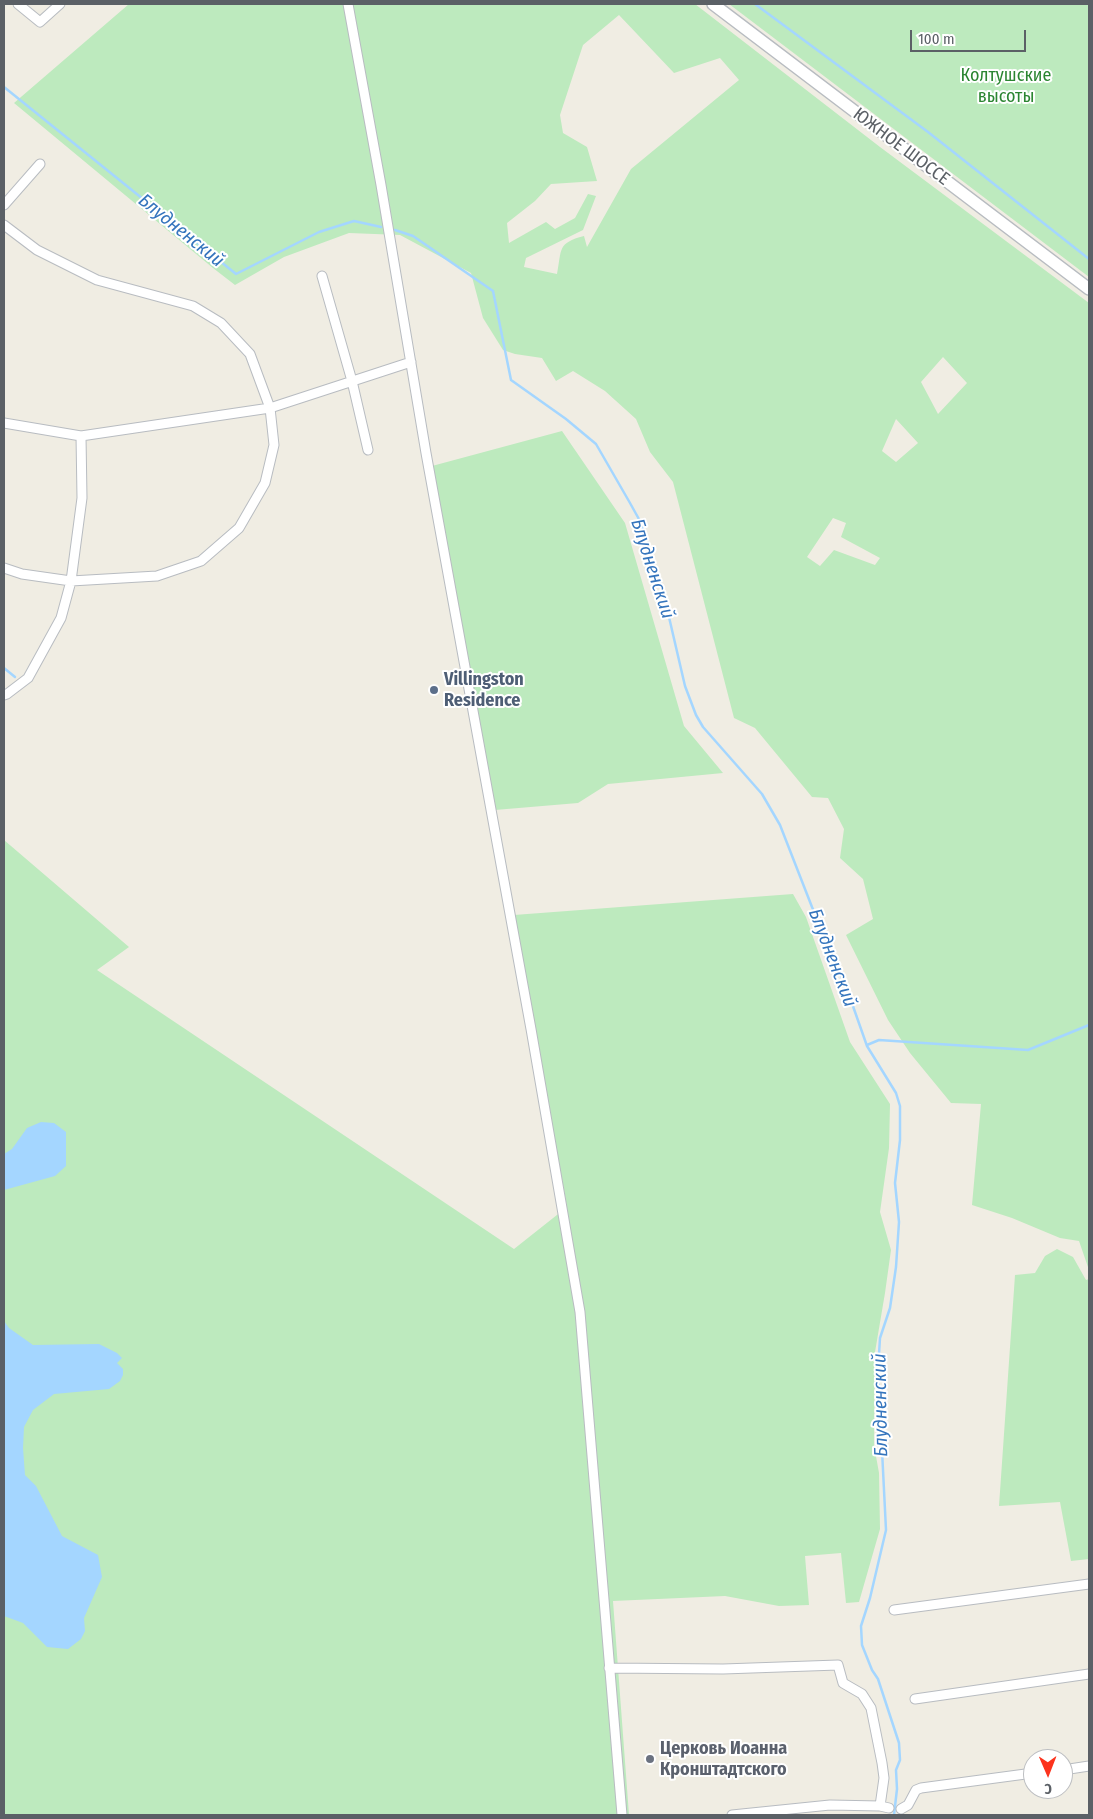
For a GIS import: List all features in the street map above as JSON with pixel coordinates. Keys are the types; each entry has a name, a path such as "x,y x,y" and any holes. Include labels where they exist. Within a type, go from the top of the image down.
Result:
{"street":[{"path":"18,4 40,22 60,4"},
{"path":"348,4 381,185 427,462 531,1029 580,1312 622,1815"},
{"name":"ЮЖНОЕ ШОССЕ","path":"713,4 1089,289"},
{"path":"4,205 40,164"},
{"path":"4,225 37,250 97,280 193,306 221,323 250,354 270,408 274,445 265,483 239,528 201,561 158,576 71,581 22,574 4,568"},
{"path":"322,276 352,381 368,450"},
{"path":"4,423 81,436 270,408 411,362"},
{"path":"4,695 28,678 61,618 71,581 82,498 81,436"},
{"path":"894,1610 1089,1584"},
{"path":"609,1668 723,1669 838,1664 843,1683 862,1694 871,1708 884,1778 884,1807 830,1805 775,1813 732,1815"},
{"path":"915,1699 1089,1674"},
{"path":"1073,1768 1089,1766"},
{"path":"901,1809 908,1805 916,1790 921,1788 1023,1775"}],"green space":[{"path":"129,4 695,4 880,147 1089,303 1089,1270 1079,1241 1060,1238 1012,1218 972,1205 981,1104 951,1103 910,1053 888,1020 846,935 873,919 863,879 840,858 844,829 828,798 812,797 755,728 734,718 673,482 650,452 636,419 605,391 573,371 556,381 542,358 515,354 503,350 483,318 471,273 400,235 349,233 284,257 235,285 14,103","holes":["619,15 674,73 720,58 739,80 631,169 587,247 584,236 569,241 562,248 557,274 524,267 526,258 583,230 596,196 588,194 575,218 555,229 546,222 509,243 507,223 535,201 551,184 597,181 587,147 563,133 560,115 583,45","943,357 967,383 938,414 921,382","896,419 918,443 896,462 882,451","833,518 846,523 841,537 880,558 875,565 834,550 820,566 807,557"]},
{"name":"Колтушские высоты","path":"729,4 1089,4 1089,277"},
{"path":"562,431 625,523 684,726 723,773 608,784 578,803 495,810 432,466"},
{"path":"4,840 129,947 97,970 514,1249 567,1207 514,915 793,894 806,917 850,1042 890,1104 889,1148 880,1212 891,1250 875,1352 874,1445 879,1473 880,1529 859,1602 846,1603 841,1553 805,1556 809,1605 779,1606 725,1596 613,1601 629,1815 4,1815"},
{"path":"1057,1249 1073,1257 1086,1280 1089,1279 1089,1559 1071,1561 1060,1502 999,1506 1015,1275 1035,1273 1045,1256"}],"water":[{"path":"41,1122 54,1123 66,1132 66,1166 55,1176 4,1190 4,1154 12,1149 27,1128"},
{"path":"4,1321 9,1328 33,1345 99,1344 117,1353 122,1358 117,1363 123,1369 123,1375 120,1381 109,1389 54,1394 33,1410 24,1427 25,1475 36,1486 62,1536 98,1555 102,1577 84,1618 85,1631 81,1639 68,1649 47,1647 23,1623 4,1616"}],"waterway":[{"path":"755,4 928,132 1089,259"},
{"name":"Блудненский","path":"4,87 236,274 319,232 354,221 381,227"},
{"name":"Блудненский","path":"395,230 413,236 493,291 511,380 566,419 596,444 640,521 662,587 685,686 696,715 703,727 762,794 780,825 848,992 867,1046 896,1093 900,1106 900,1140 895,1183 899,1222 896,1267 890,1308 880,1338 878,1370 886,1530 870,1598 861,1626 862,1645 872,1670 878,1679 899,1743 900,1760 896,1770 897,1789 894,1815"},
{"path":"4,668 15,677"},
{"path":"867,1045 879,1040 1028,1050 1089,1025"}],"place":[{"name":"Villingston Residence","path":"434,690"},
{"name":"Церковь Иоанна Кронштадтского","path":"650,1759"}]}
